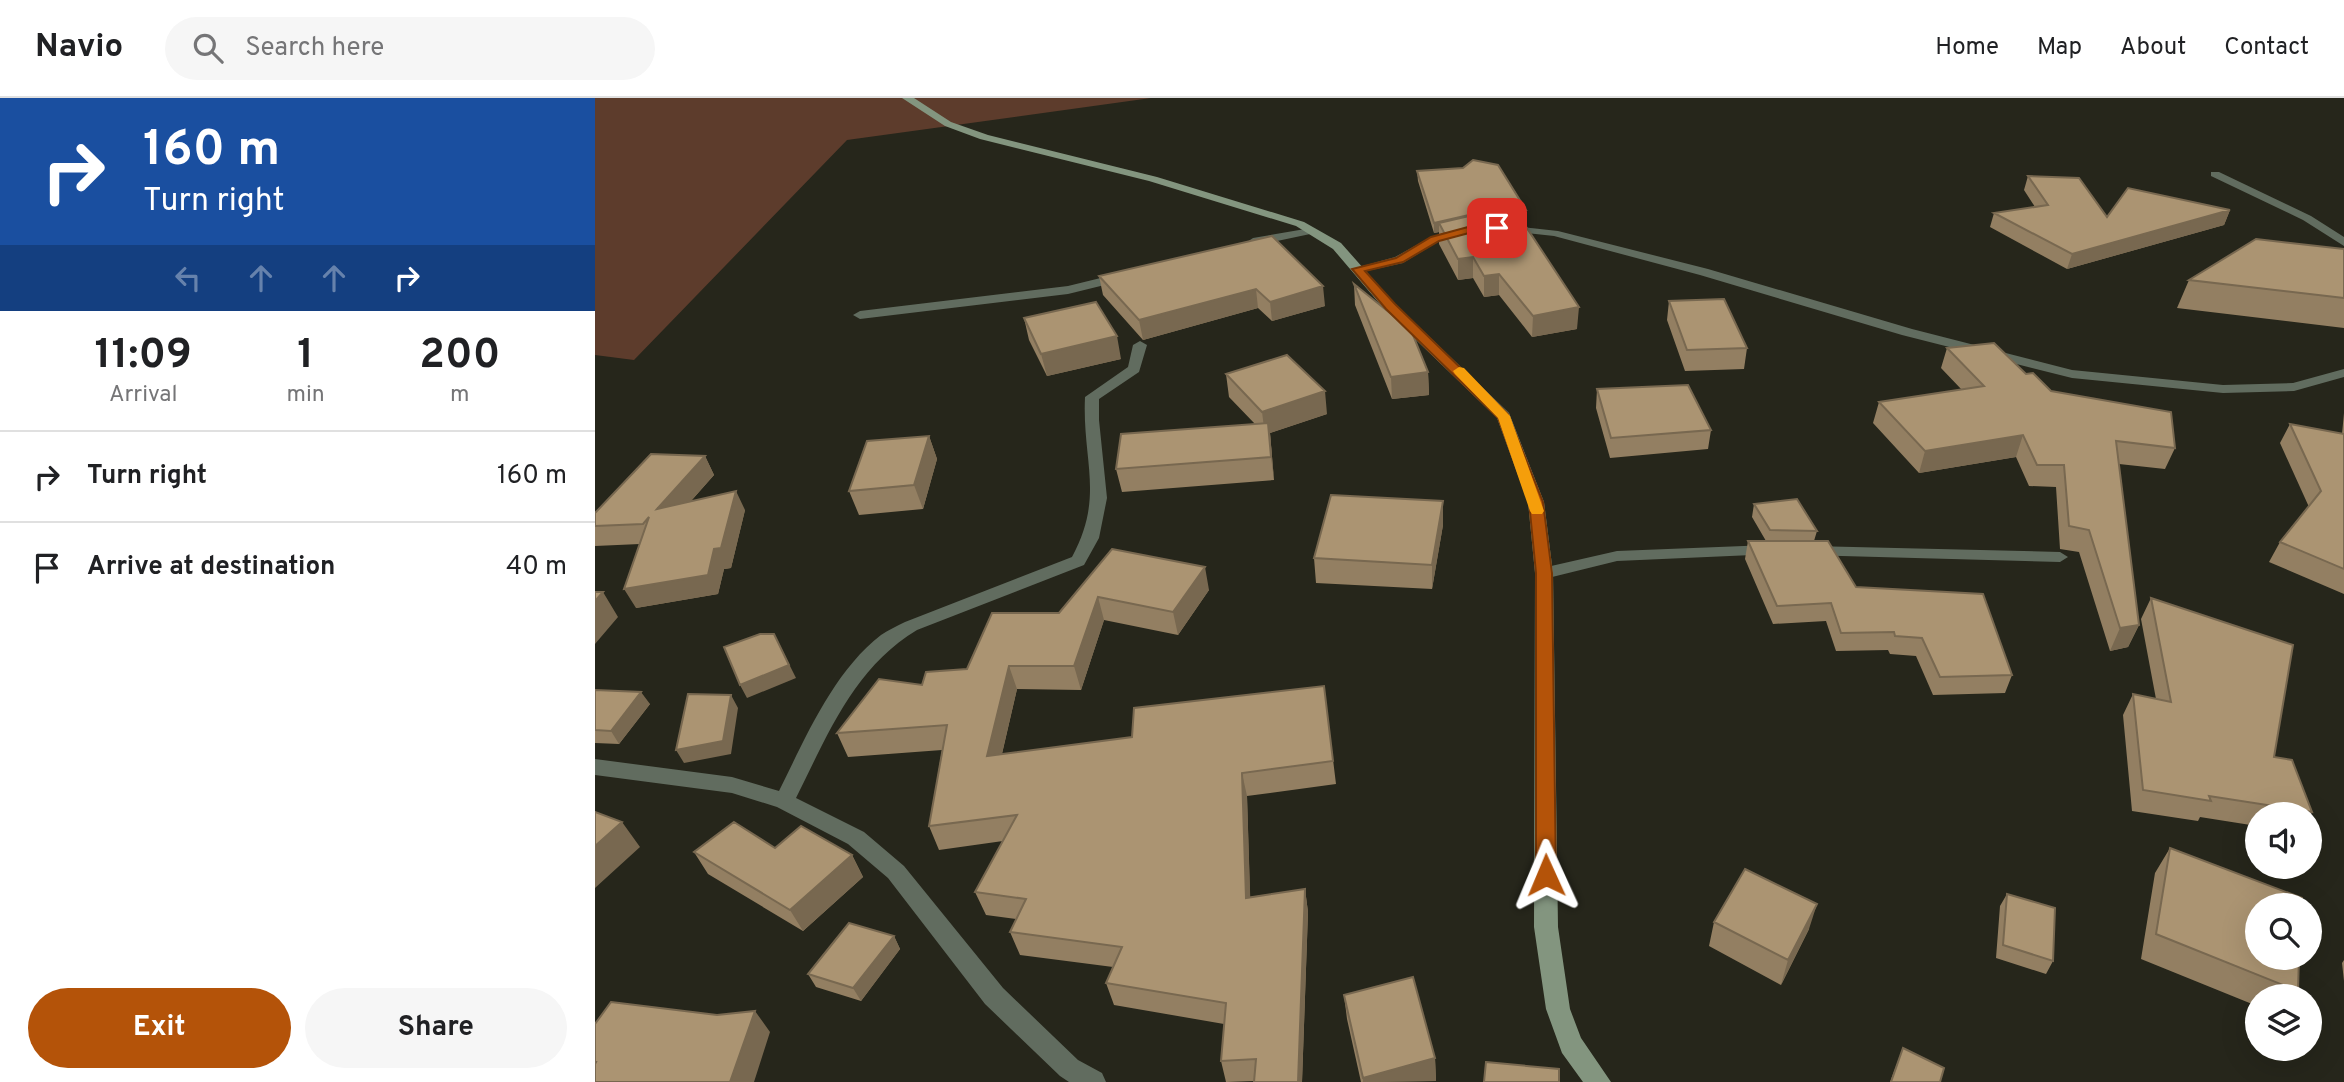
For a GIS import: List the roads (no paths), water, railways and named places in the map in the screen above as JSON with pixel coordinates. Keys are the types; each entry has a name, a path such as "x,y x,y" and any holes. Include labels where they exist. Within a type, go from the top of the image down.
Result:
{"main road":[{"path":"907,98 948,124 984,137 1153,179 1300,224 1337,246 1390,307 1504,416 1536,502 1544,573 1546,927 1558,1009 1571,1045 1598,1082"}],"street":[{"path":"2215,174 2307,218 2344,242"},
{"path":"1358,269 1399,260 1435,239 1487,228 1513,227 1553,233 1704,272 1907,332 2071,374 2224,389 2294,387 2344,373"},
{"path":"1241,245 1311,231"},
{"path":"860,315 1068,290 1130,275"},
{"path":"784,801 823,724 863,666 886,641 911,626 1078,561 1096,528 1100,510 1097,456 1091,432 1092,397 1134,369 1140,345"},
{"path":"1544,573 1617,556 1793,551 2060,557"},
{"path":"595,767 732,785 784,801 856,838 896,872 993,996 1069,1068 1093,1082"}]}
